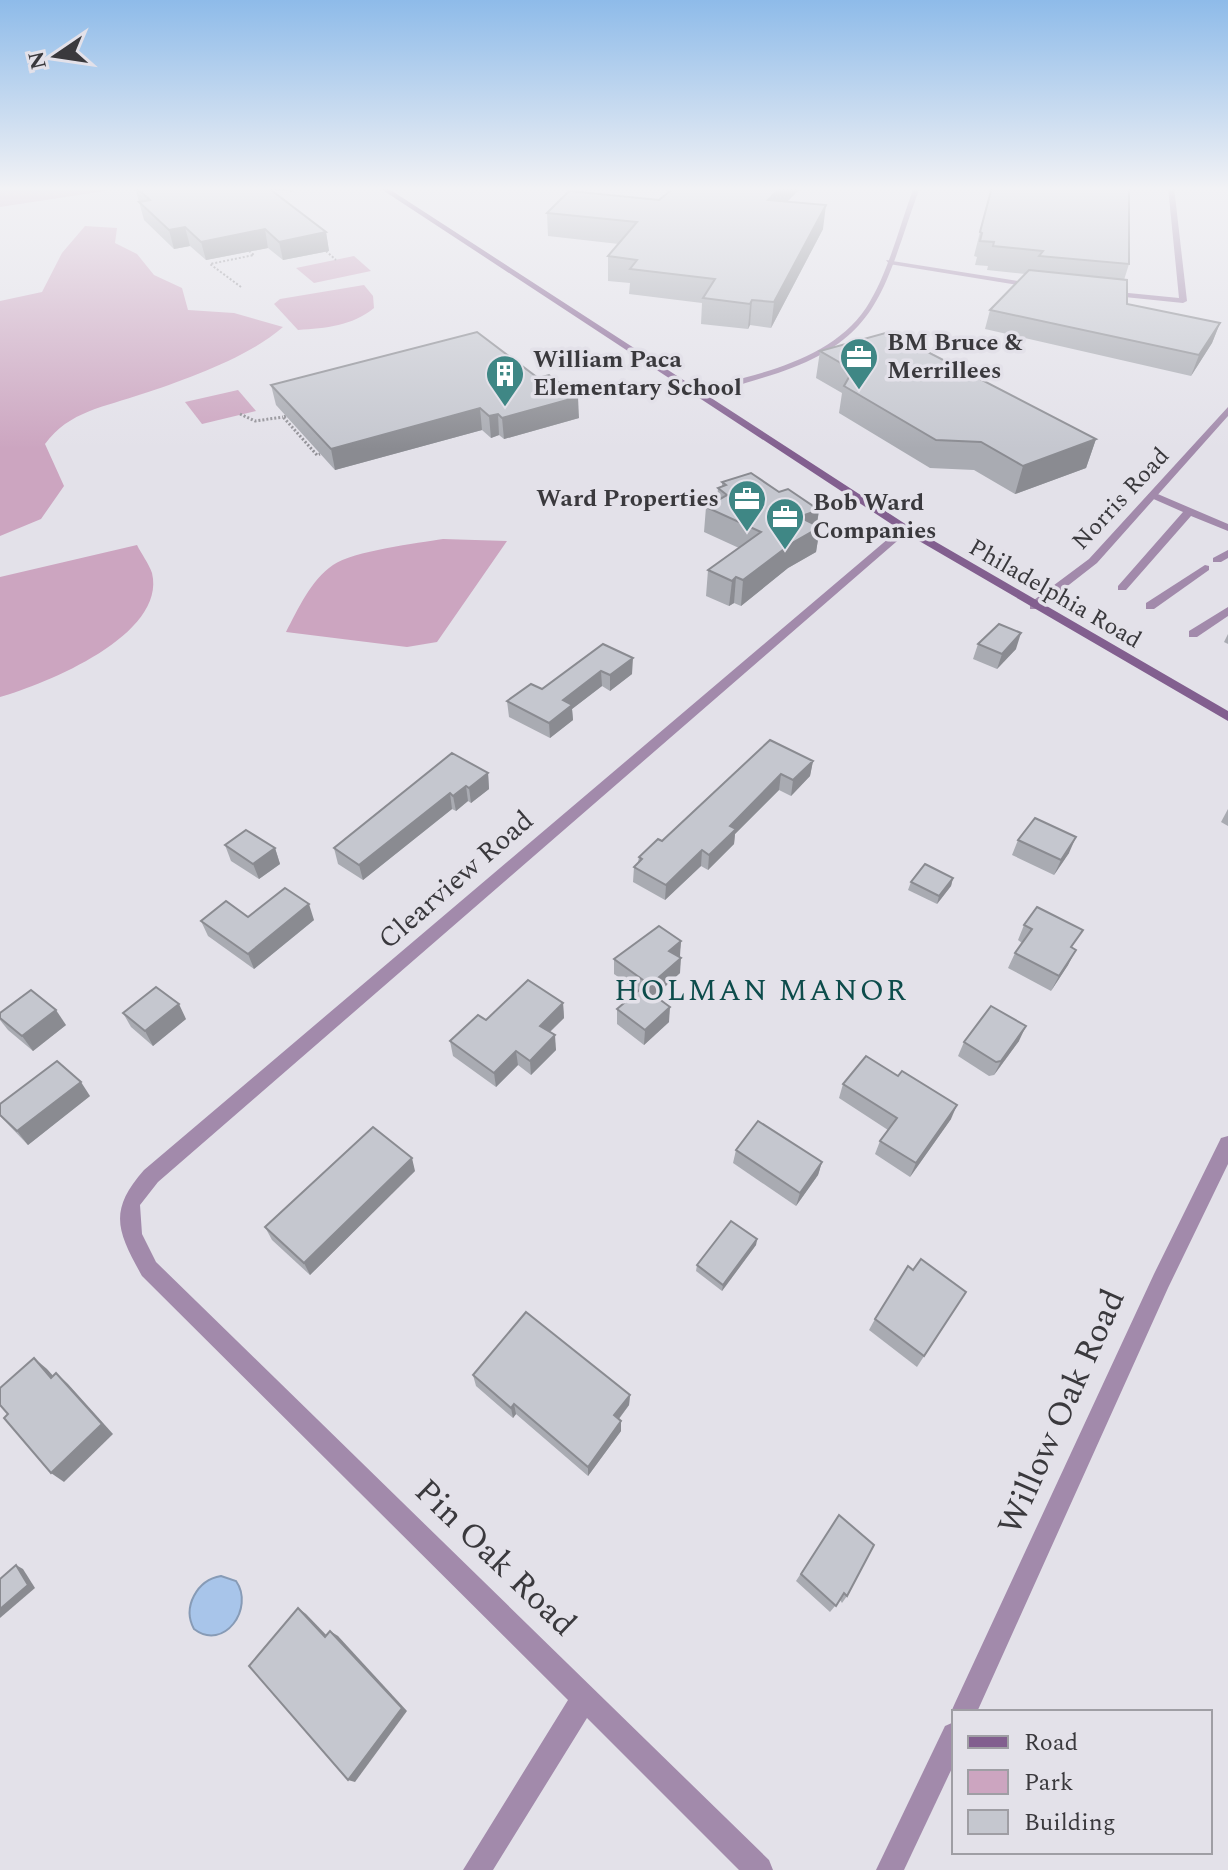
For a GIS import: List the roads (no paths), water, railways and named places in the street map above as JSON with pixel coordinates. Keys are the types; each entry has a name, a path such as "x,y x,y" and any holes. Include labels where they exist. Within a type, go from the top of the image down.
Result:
{"main road":[{"name":"Philadelphia Road","path":"514,274 906,529 1228,717"}],"street":[{"path":"694,393 788,365 844,336 869,310 884,274"},
{"path":"958,274 1046,287"},
{"path":"1092,291 1183,301 1180,274"},
{"name":"Norris Road","path":"1034,606 1093,561 1228,410"},
{"path":"1153,495 1228,528"},
{"path":"1122,588 1189,512"},
{"name":"Clearview Road","path":"179,1298 149,1269 135,1247 131,1221 133,1198 151,1176 906,529"},
{"path":"1150,606 1205,568"},
{"path":"1193,634 1228,611"},
{"name":"Willow Oak Road","path":"965,1710 1161,1281 1228,1144"},
{"name":"Pin Oak Road","path":"179,1298 759,1870"},
{"path":"477,1870 585,1697"},
{"path":"890,1870 952,1740"}],"water":[{"path":"221,1576 236,1581 242,1603 233,1624 225,1631 205,1635 194,1629 191,1604 205,1583"}],"place":[{"name":"BM Bruce & Merrillees","path":"859,391"},
{"name":"William Paca Elementary School","path":"505,408"},
{"name":"Ward Properties","path":"747,533"},
{"name":"Bob Ward Companies","path":"785,551"}],"district":[{"name":"HOLMAN MANOR","path":"761,991"}]}
